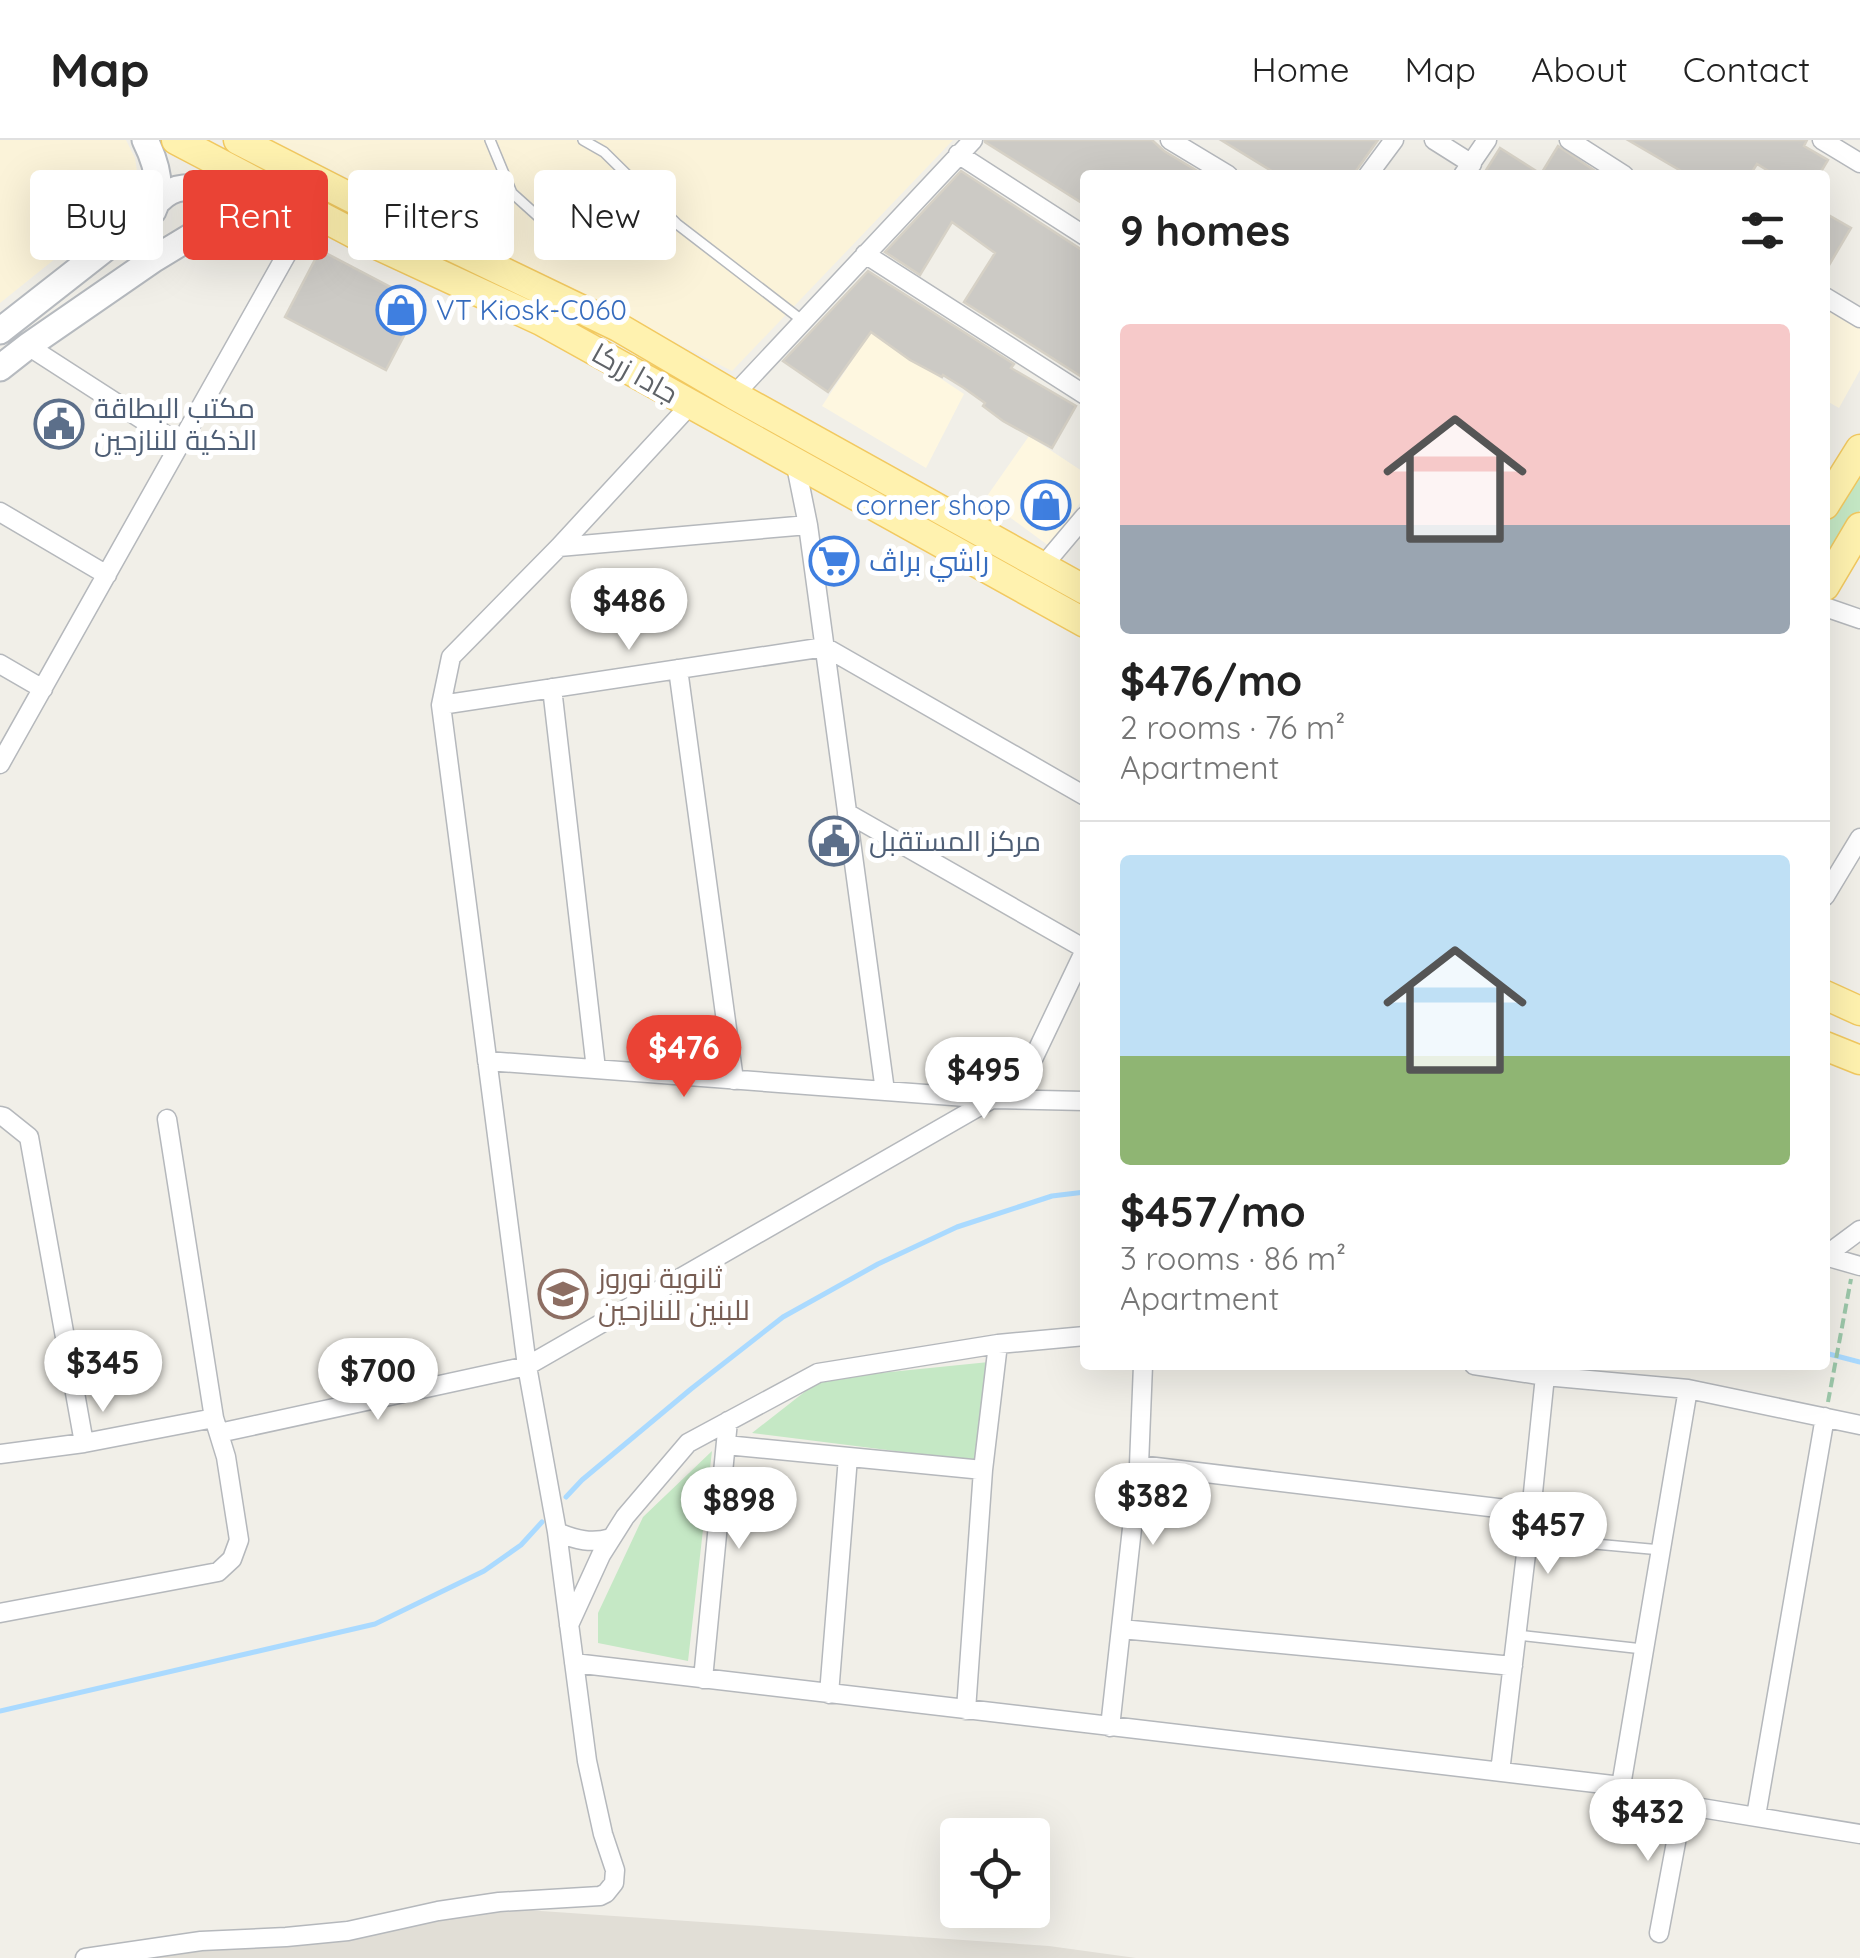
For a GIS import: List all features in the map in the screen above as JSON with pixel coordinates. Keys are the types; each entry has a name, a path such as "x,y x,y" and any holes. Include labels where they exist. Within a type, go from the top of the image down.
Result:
{"main road":[{"path":"145,140 157,170"},
{"name":"جادا زرکا","path":"176,140 233,170"},
{"name":"جادا زرکا","path":"245,141 618,327 1080,587"},
{"name":"جادا زرکا","path":"328,220 541,321 1080,620"},
{"path":"0,368 183,241"},
{"path":"0,332 94,260"},
{"path":"1830,497 1860,449"},
{"path":"1830,578 1860,528"},
{"path":"1830,998 1860,1010"},
{"path":"1830,1049 1860,1060"}],"street":[{"path":"734,395 973,140"},
{"path":"1170,140 1220,170"},
{"path":"1372,170 1394,140"},
{"path":"1434,140 1467,170 1487,140"},
{"path":"1569,140 1616,170"},
{"path":"1822,140 1860,163"},
{"path":"958,154 1080,233"},
{"path":"865,254 1080,392"},
{"path":"0,764 278,260"},
{"path":"1830,300 1860,318"},
{"path":"28,346 180,444"},
{"path":"85,1958 201,1941 332,1933 468,1906 593,1896 606,1893 614,1883 615,1870 587,1761 558,1532 527,1366 441,705 452,657 692,404"},
{"path":"794,460 808,525 885,1091"},
{"path":"0,512 106,574"},
{"path":"1042,566 1080,522"},
{"path":"559,547 808,525"},
{"path":"1830,609 1860,618"},
{"path":"441,705 825,647 1080,793"},
{"path":"0,664 42,688"},
{"path":"678,669 734,1080"},
{"path":"552,688 596,1069"},
{"path":"848,813 1080,946"},
{"path":"1830,888 1860,838"},
{"path":"1014,1100 1080,960"},
{"path":"487,1061 992,1099 1080,1101"},
{"path":"0,1454 216,1426 527,1366 992,1099"},
{"path":"0,1116 29,1137 84,1443"},
{"path":"0,1614 218,1572 232,1559 239,1540 226,1456 216,1426 167,1120"},
{"path":"1830,1252 1860,1230"},
{"path":"1830,1257 1857,1265"},
{"path":"569,1625 611,1538 688,1443 818,1373 998,1344 1080,1336"},
{"path":"966,1710 983,1470 998,1344"},
{"path":"1110,1727 1139,1465 1143,1370"},
{"path":"1506,1370 1688,1389 1860,1425"},
{"path":"1500,1772 1545,1376"},
{"path":"1621,1786 1688,1389"},
{"path":"1756,1816 1825,1417"},
{"path":"703,1679 728,1422"},
{"path":"726,1445 983,1470"},
{"path":"828,1694 848,1457"},
{"path":"1139,1465 1532,1512"},
{"path":"558,1532 586,1541 611,1538"},
{"path":"1120,1629 1513,1666"},
{"path":"574,1663 1621,1786 1683,1805 1860,1834"},
{"path":"1659,1933 1683,1805"}],"lane":[{"path":"490,140 512,194 542,220 577,235 677,224"},
{"path":"582,140 604,152 677,224 803,321"},
{"path":"1528,1538 1661,1550"},
{"path":"1517,1635 1644,1649"}],"path":[{"path":"1825,1417 1857,1265"}],"shaded area":[{"path":"1830,307 1860,323 1860,370 1839,408 1830,403"},
{"path":"871,332 964,394 926,468 822,406"},
{"name":"corner shop","path":"1029,436 1080,470 1080,503 1049,546 985,499"},
{"path":"469,1906 1049,1946 1136,1958 107,1958"}],"green space":[{"path":"1860,470 1860,510 1830,561 1830,520"},
{"path":"989,1362 975,1461 752,1433 821,1379"},
{"path":"712,1451 688,1661 598,1643 598,1613 643,1517"}],"sand":[{"path":"0,140 126,140 137,170 30,170 30,260 54,260 0,303"},
{"path":"953,140 732,371 511,260 514,260 514,170 348,170 348,178 274,141"}],"building":[{"path":"1152,140 1196,170 1080,170 1080,202 985,142"},
{"path":"1221,140 1378,140 1357,170 1270,170"},
{"path":"1628,140 1807,140 1804,146 1828,160 1822,170 1767,170 1757,164 1753,170 1679,170"},
{"path":"1558,146 1594,170 1543,170"},
{"path":"1500,148 1535,170 1486,170"},
{"path":"961,171 1080,249 1080,376 964,302 995,253 952,222 920,275 885,252"},
{"path":"1830,216 1851,228 1830,264"},
{"path":"328,254 421,303 386,370 285,317 315,260 328,260"},
{"path":"868,271 1014,364 1011,368 1076,406 1052,448 1003,421 964,388 910,360 871,332 828,392 783,361"}],"waterway":[{"path":"566,1497 691,1389 783,1317 878,1264 957,1227 1052,1196 1080,1193"},
{"path":"1830,1354 1860,1362"},
{"path":"0,1711 375,1624 484,1571 521,1545 542,1522"}],"place":[{"name":"VT Kiosk-C060","path":"401,310"},
{"name":"مكتب البطاقة الذكية للنازحين","path":"59,424"},
{"name":"corner shop","path":"1046,505"},
{"name":"راشي براڤ","path":"834,561"},
{"name":"مركز المستقبل","path":"834,841"},
{"name":"ثانوية نوروز للبنين للنازحين","path":"563,1294"}]}
